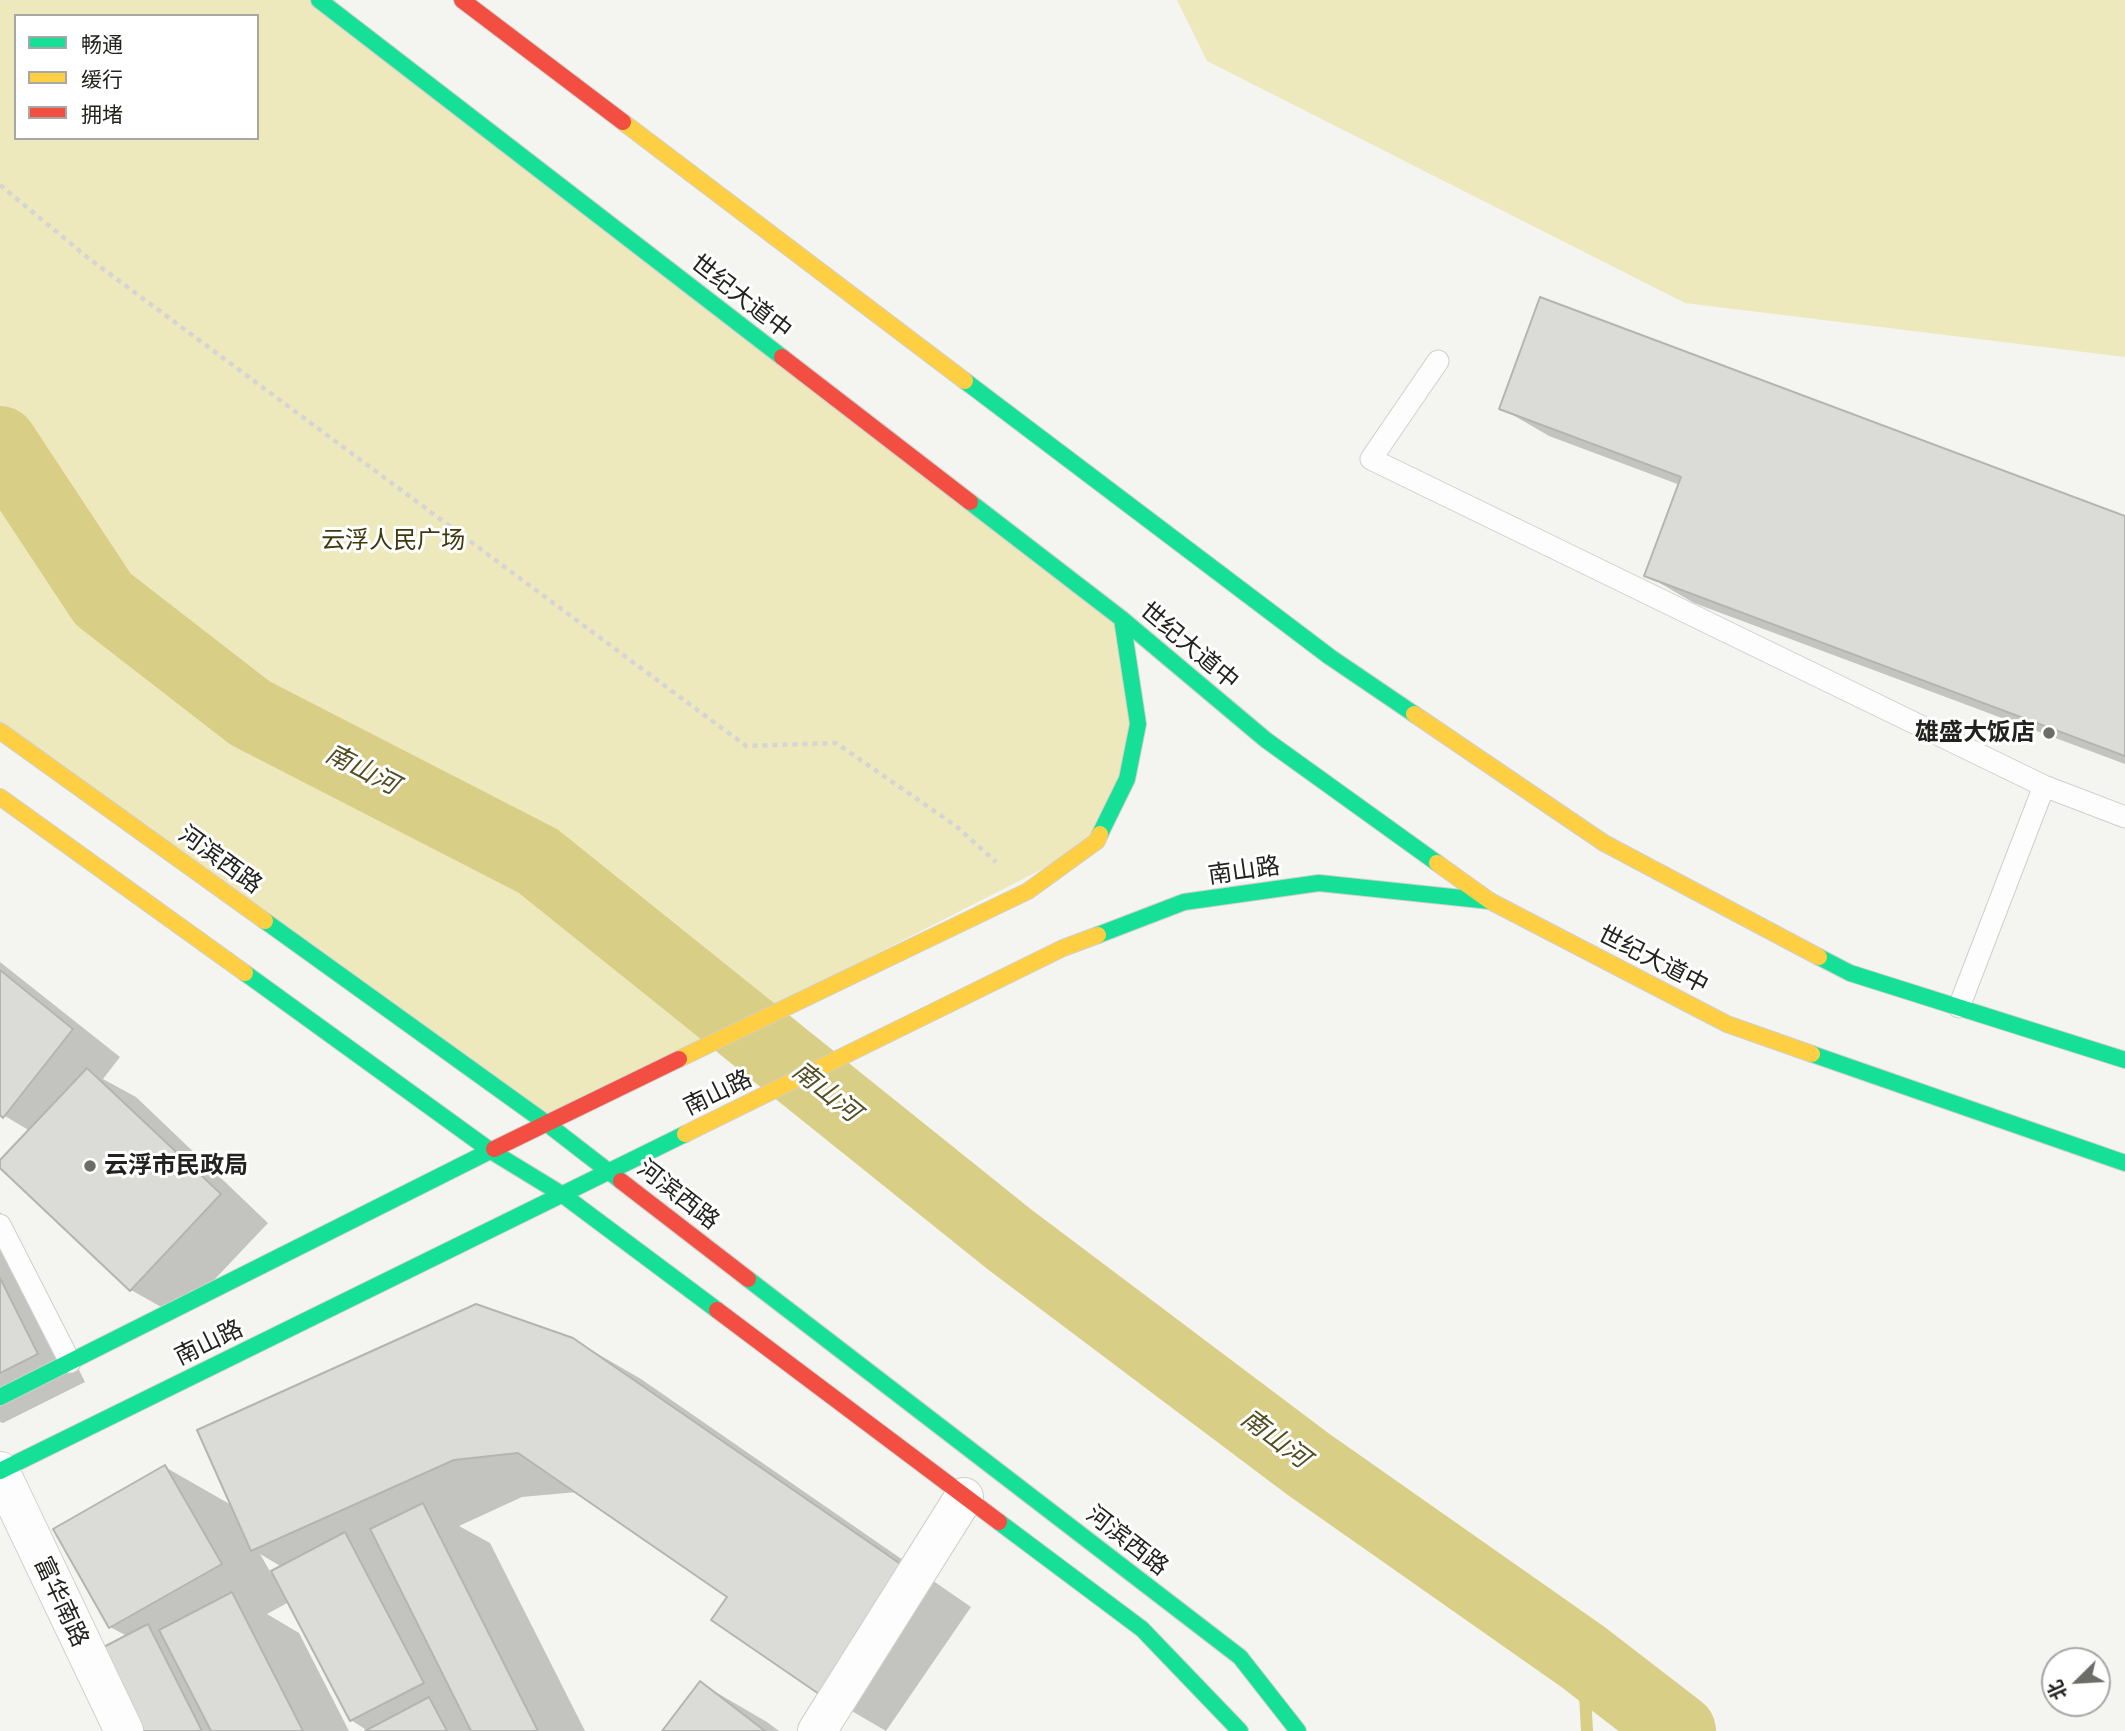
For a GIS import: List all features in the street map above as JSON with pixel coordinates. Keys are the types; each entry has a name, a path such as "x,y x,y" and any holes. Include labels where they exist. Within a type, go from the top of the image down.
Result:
{"main road":[{"name":"世纪大道中","path":"318,0 1122,620 1266,740 1490,901 1727,1024 2125,1163"},
{"path":"461,0 1330,657 1604,843 1850,973 2125,1060"},
{"name":"南山路","path":"0,1397 546,1122 1028,891 1097,841 1126,779 1138,724 1122,620"},
{"name":"河滨西路","path":"0,731 546,1122 1240,1657 1298,1731"},
{"path":"0,797 491,1150 563,1195 1142,1629 1240,1731"},
{"name":"南山路","path":"0,1471 1063,948 1184,902 1319,883 1490,901"}],"street":[{"name":"富华南路","path":"0,1471 124,1731"},
{"path":"817,1731 964,1497"}],"lane":[{"path":"1438,361 1371,459 2044,786 2125,817"},
{"path":"1959,1007 2044,786"},
{"path":"0,1225 70,1362"}],"path":[{"path":"0,185 87,257 746,746 836,743 956,826 1028,891"}],"green space":[{"name":"云浮人民广场","path":"0,0 319,0 1122,619 1138,724 1097,841 546,1123 0,731"},
{"path":"1177,0 2125,0 2125,357 1685,303 1207,61"}],"building":[{"path":"1540,297 2125,516 2125,756 1644,576 1681,477 1499,409"},
{"path":"0,970 73,1029 3,1118 0,1115"},
{"path":"87,1068 221,1194 130,1291 0,1168 0,1160"},
{"path":"0,1278 38,1354 0,1373"},
{"path":"476,1304 573,1338 905,1567 819,1694 711,1620 727,1597 518,1453 454,1460 251,1551 197,1430"},
{"path":"165,1465 222,1564 109,1628 53,1529"},
{"path":"423,1503 538,1731 471,1731 370,1529"},
{"path":"345,1532 424,1683 350,1721 271,1571"},
{"path":"232,1592 303,1731 211,1731 159,1630"},
{"path":"148,1624 202,1731 136,1731 96,1651"},
{"path":"700,1681 765,1731 662,1731"},
{"path":"429,1697 447,1731 365,1731"}],"waterway":[{"name":"南山河","path":"0,443 103,599 250,713 538,861 1009,1239 1308,1464 1583,1657 1679,1731"},
{"path":"1583,1657 1587,1731"}],"traffic: fast":[{"path":"319,0 782,357"},
{"path":"965,381 1330,657 1414,714"},
{"path":"970,502 1122,619 1266,740 1437,863"},
{"path":"1100,834 1127,779 1138,724 1122,619"},
{"path":"1098,935 1184,902 1319,883 1490,901"},
{"path":"265,921 546,1123 621,1181"},
{"path":"1819,957 1850,973 2125,1060"},
{"path":"245,973 491,1151 563,1195 717,1310"},
{"path":"1812,1054 2125,1163"},
{"path":"0,1471 685,1134"},
{"path":"0,1397 494,1149"},
{"path":"748,1279 1240,1657 1298,1731"},
{"path":"999,1522 1142,1629 1240,1731"}],"traffic: slow":[{"path":"623,122 965,381"},
{"path":"1414,714 1604,843 1819,957"},
{"path":"0,731 265,921"},
{"path":"0,797 245,973"},
{"path":"679,1059 1028,891 1097,841 1100,834"},
{"path":"1437,863 1490,901 1727,1024 1812,1054"},
{"path":"685,1134 1063,948 1098,935"}],"traffic: jam":[{"path":"462,0 623,122"},
{"path":"782,357 970,502"},
{"path":"494,1149 679,1059"},
{"path":"621,1181 748,1279"},
{"path":"717,1310 999,1522"}],"place":[{"name":"雄盛大饭店","path":"2049,733"},
{"name":"云浮市民政局","path":"90,1166"}]}
